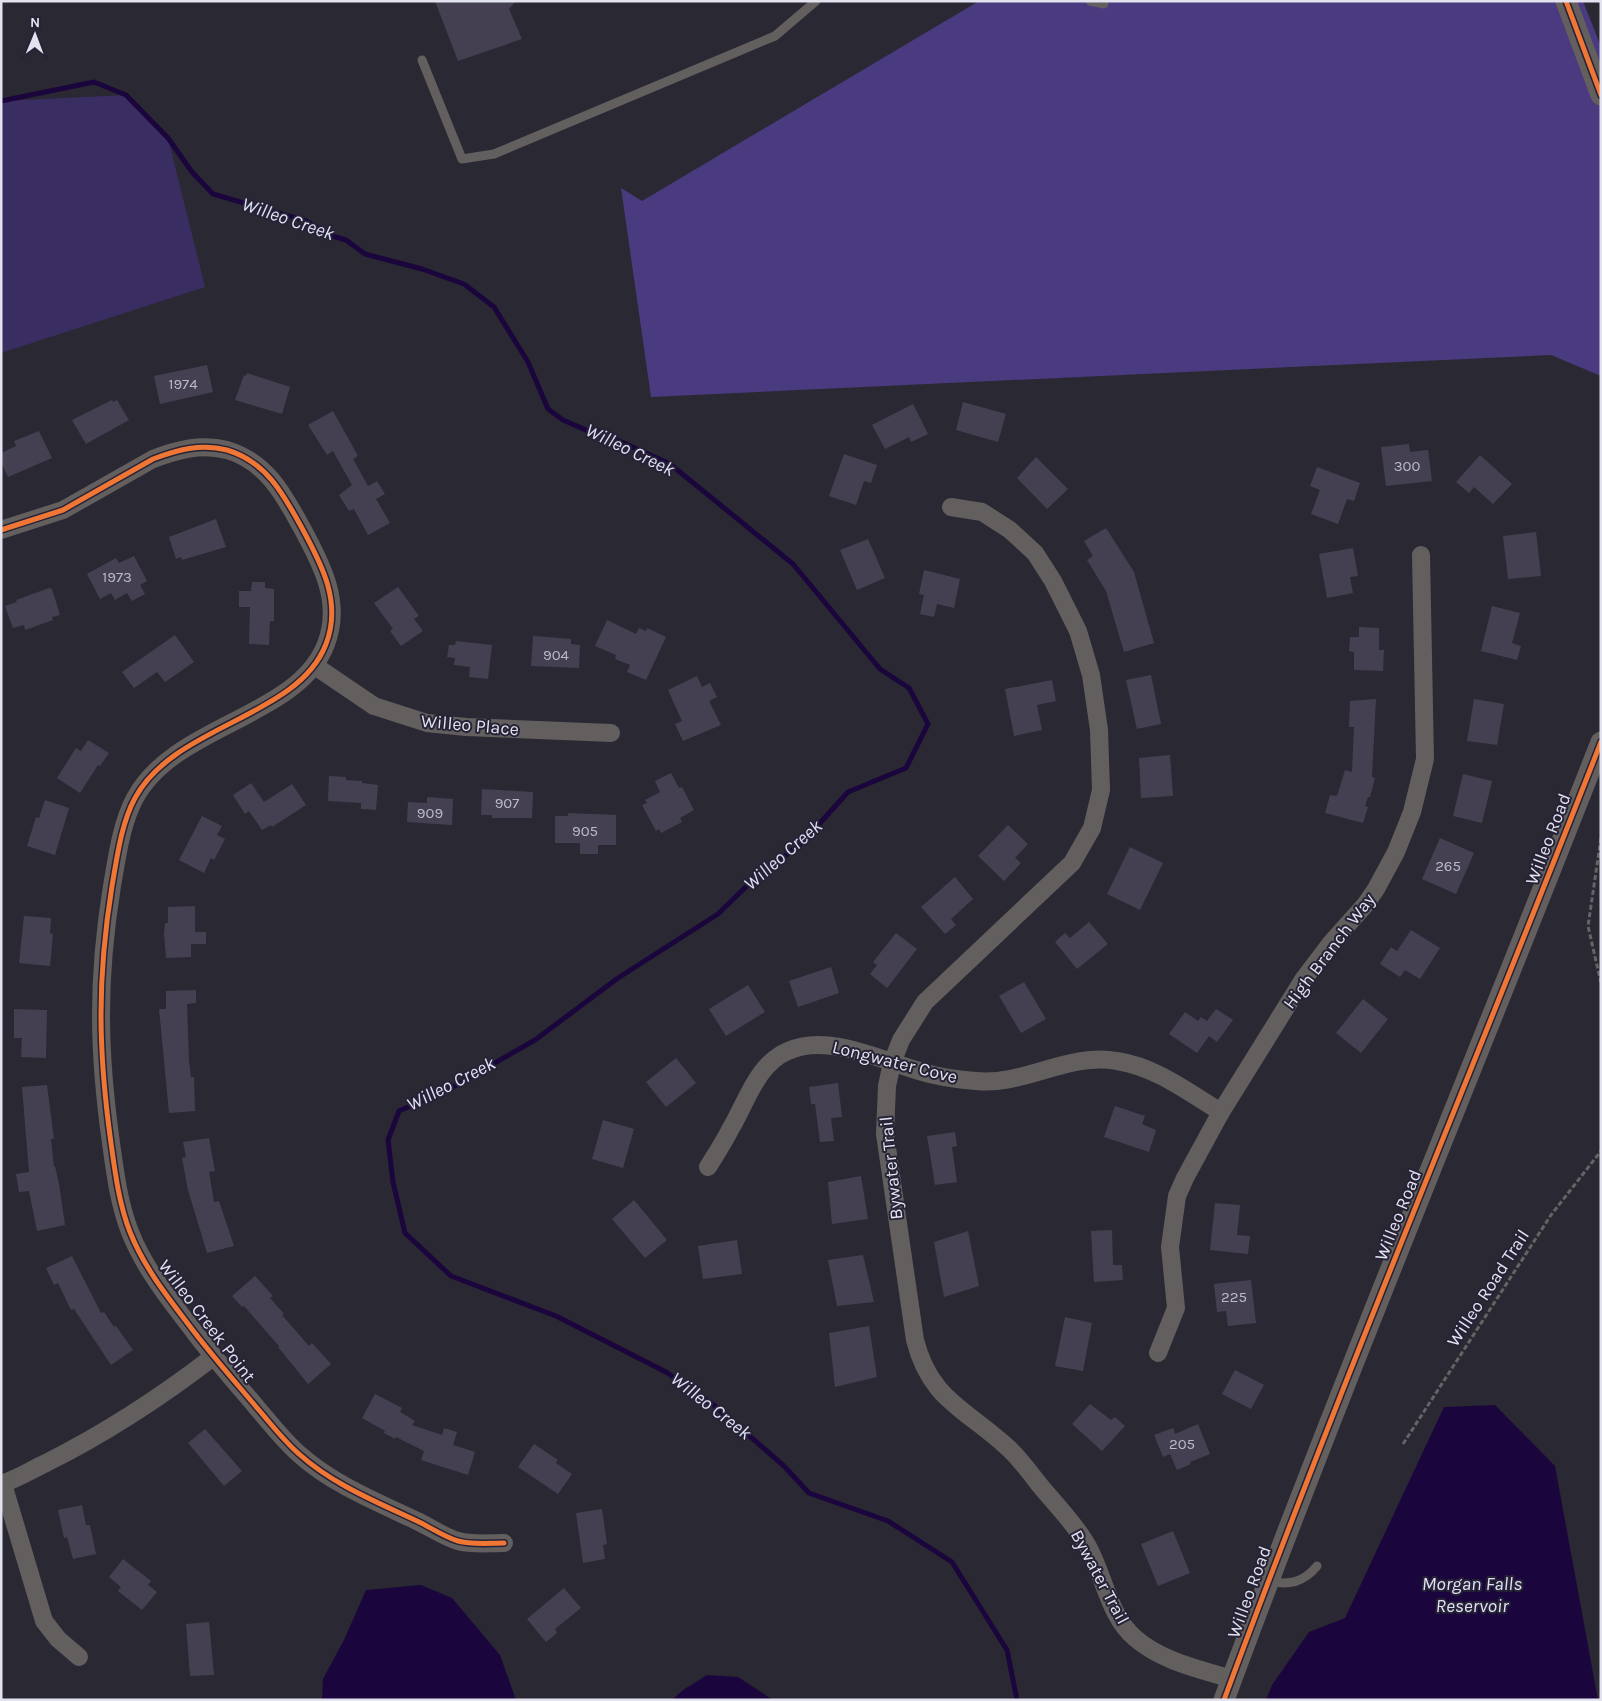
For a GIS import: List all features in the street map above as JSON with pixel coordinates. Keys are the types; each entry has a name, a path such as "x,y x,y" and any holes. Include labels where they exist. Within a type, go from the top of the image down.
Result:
{"street":[{"path":"1566,1 1601,95"},
{"name":"Willeo Creek Point","path":"1,530 63,510 153,459 169,453 197,447 224,449 238,454 261,468 282,492 326,576 331,599 331,621 326,644 315,666 293,688 186,748 158,770 133,802 123,834 106,926 100,980 100,1039 108,1122 122,1207 129,1229 150,1271 213,1357 285,1440 323,1473 459,1541 504,1543"},
{"name":"Bywater Trail","path":"951,507 982,512 1010,530 1035,553 1054,581 1078,631 1091,675 1099,730 1101,790 1092,828 1072,863 926,1002 901,1040 892,1063 887,1086 886,1134 914,1340 925,1372 950,1403 1007,1447 1076,1528 1087,1545 1120,1620 1134,1638 1163,1656 1232,1679"},
{"name":"High Branch Way","path":"1158,1353 1176,1308 1170,1247 1177,1196 1185,1178 1222,1112 1303,980 1376,889 1396,852 1412,812 1425,759 1421,555"},
{"name":"Willeo Place","path":"315,666 374,706 427,723 466,728 610,733"},
{"name":"Willeo Road","path":"1224,1700 1334,1408 1522,945 1601,742"},
{"name":"Longwater Cove","path":"708,1168 755,1082 766,1067 786,1052 815,1044 836,1046 935,1076 978,1082 1011,1078 1087,1060 1114,1060 1156,1072 1222,1112"},
{"path":"79,1657 58,1639 44,1621 2,1484 61,1456 122,1421 168,1392 213,1357"}],"lane":[{"path":"422,60 462,159 494,154 775,36 816,1"},
{"path":"1090,1 1104,4"},
{"path":"1269,1581 1281,1584 1294,1584 1318,1566"}],"path":[{"path":"1601,838 1588,926 1601,984"}],"shaded area":[{"path":"979,1 1583,1 1601,47 1601,376 1551,355 651,397 621,188 642,201"},
{"path":"126,95 168,138 205,287 1,353 1,101"}],"water":[{"name":"Morgan Falls Reservoir","path":"1495,1405 1555,1466 1598,1700 1266,1700 1272,1685 1309,1632 1345,1618 1444,1407"},
{"path":"421,1585 452,1598 500,1655 516,1700 322,1700 323,1679 344,1640 366,1590"},
{"path":"707,1675 738,1677 773,1700 672,1700 683,1690"}],"building":[{"path":"435,1 516,1 509,9 522,39 458,61"},
{"path":"207,365 213,392 160,404 154,376"},
{"path":"247,373 290,387 282,414 235,400 244,375 246,376"},
{"path":"112,400 113,402 117,400 129,420 86,444 72,420"},
{"path":"963,402 1006,414 998,442 956,430"},
{"path":"913,404 928,434 911,442 909,437 885,449 872,425"},
{"path":"333,411 358,456 353,459 368,486 377,481 385,494 376,499 390,523 368,535 354,509 349,511 339,495 352,485 333,451 327,455 308,425"},
{"path":"39,431 52,458 8,477 1,462 1,453 16,446 14,441"},
{"path":"1409,444 1410,452 1428,450 1432,481 1386,486 1381,447"},
{"path":"844,454 877,465 871,483 864,481 856,505 829,496"},
{"path":"1480,455 1512,484 1493,504 1474,487 1469,493 1456,482"},
{"path":"1036,457 1068,489 1047,509 1017,478"},
{"path":"1317,467 1360,483 1354,501 1347,499 1338,524 1311,514 1320,490 1310,486"},
{"path":"216,519 226,547 182,560 181,557 176,559 169,537"},
{"path":"1106,528 1134,572 1154,643 1124,652 1106,591 1087,560 1093,556 1084,541"},
{"path":"1536,532 1541,576 1508,579 1503,536"},
{"path":"868,539 885,578 857,590 840,550"},
{"path":"1353,548 1358,576 1350,577 1353,593 1327,598 1319,554"},
{"path":"134,556 147,581 140,585 145,594 132,601 127,593 115,600 111,593 100,599 87,574 116,558 119,563"},
{"path":"924,570 960,579 954,608 937,604 934,617 920,614 924,595 919,594"},
{"path":"252,582 265,582 265,588 274,589 274,621 270,621 269,645 249,644 250,607 239,607 239,591 251,591"},
{"path":"398,587 419,616 414,619 423,631 401,646 390,631 393,629 374,603"},
{"path":"49,588 52,589 60,615 52,617 53,620 25,630 24,625 13,628 5,606"},
{"path":"1492,606 1520,613 1512,643 1521,646 1517,660 1481,651"},
{"path":"607,620 636,634 639,628 646,631 647,628 666,637 646,680 627,672 630,665 615,659 616,655 595,646"},
{"path":"1359,627 1379,628 1379,650 1384,650 1383,671 1354,670 1354,652 1349,651 1350,637 1359,637"},
{"path":"175,635 194,662 165,682 157,672 134,688 122,672"},
{"path":"533,636 571,639 571,644 580,645 579,668 531,666"},
{"path":"456,641 492,645 488,679 469,677 470,667 454,665 455,658 447,657 449,645 455,645"},
{"path":"1151,675 1161,724 1137,729 1126,680"},
{"path":"697,676 702,687 710,683 717,697 709,701 721,725 683,741 675,724 682,721 668,690"},
{"path":"1052,680 1056,701 1037,705 1042,730 1014,736 1005,689"},
{"path":"1376,699 1372,777 1375,778 1370,797 1368,797 1365,806 1368,807 1363,823 1325,813 1330,795 1337,796 1345,770 1352,772 1354,727 1349,727 1350,701"},
{"path":"1474,699 1504,704 1497,745 1467,741"},
{"path":"88,740 109,753 100,766 98,765 80,793 57,778 76,748 81,751"},
{"path":"1170,755 1173,796 1141,798 1139,758"},
{"path":"671,773 679,788 682,787 694,810 680,818 682,822 661,833 659,829 656,831 642,805 647,803 645,800 660,792 655,781"},
{"path":"1463,774 1492,781 1482,823 1453,816"},
{"path":"329,776 346,777 346,780 378,785 376,810 361,809 361,803 328,801"},
{"path":"251,783 264,802 292,784 306,805 272,827 271,825 262,830 249,811 245,814 233,795"},
{"path":"482,789 533,792 532,818 492,818 492,815 481,815"},
{"path":"427,797 453,799 452,825 407,822 408,802 427,803"},
{"path":"45,800 69,808 55,855 27,846 36,817 39,818"},
{"path":"568,813 616,815 616,845 598,845 598,854 580,854 580,843 555,843 555,816 568,816"},
{"path":"202,816 222,826 217,835 225,839 214,860 211,858 204,873 179,860"},
{"path":"1008,825 1028,844 1015,858 1021,863 1004,881 978,856"},
{"path":"1440,838 1474,853 1456,894 1422,879"},
{"path":"1130,847 1163,863 1140,910 1107,894"},
{"path":"955,877 973,899 951,919 956,925 945,934 921,907"},
{"path":"195,906 195,932 206,932 206,944 191,944 191,957 166,958 164,934 165,923 168,923 168,907"},
{"path":"24,916 51,918 50,933 53,934 50,966 19,963"},
{"path":"1089,922 1108,944 1077,969 1055,942 1065,933 1070,938"},
{"path":"1411,930 1440,948 1420,979 1405,970 1400,977 1380,964 1391,947 1397,951"},
{"path":"896,933 917,949 887,988 870,974 877,965 873,962"},
{"path":"831,967 839,993 798,1007 789,981"},
{"path":"1024,982 1046,1019 1021,1033 999,996"},
{"path":"748,985 765,1012 726,1036 709,1009"},
{"path":"196,990 196,1003 187,1004 189,1061 191,1077 194,1077 195,1111 169,1113 159,1009 166,1009 166,991"},
{"path":"1363,999 1388,1019 1361,1053 1336,1033"},
{"path":"14,1009 47,1010 46,1058 21,1057 22,1038 14,1038"},
{"path":"1216,1009 1233,1020 1217,1042 1209,1036 1197,1053 1169,1034 1185,1012 1198,1021 1201,1017 1207,1021"},
{"path":"676,1058 696,1083 666,1107 646,1082"},
{"path":"838,1083 842,1117 831,1118 834,1141 820,1142 815,1104 811,1104 809,1087"},
{"path":"47,1085 54,1139 51,1139 54,1167 59,1184 65,1225 37,1231 29,1191 19,1192 16,1174 29,1172 22,1087"},
{"path":"1115,1106 1145,1116 1142,1124 1156,1130 1149,1152 1104,1137"},
{"path":"603,1120 634,1129 623,1168 592,1159"},
{"path":"955,1132 957,1146 952,1147 957,1182 935,1185 927,1136"},
{"path":"209,1138 215,1171 209,1172 214,1202 219,1201 234,1246 207,1253 188,1190 182,1158 186,1157 183,1142"},
{"path":"861,1176 868,1219 832,1224 828,1182"},
{"path":"634,1200 667,1240 645,1258 612,1219"},
{"path":"1215,1203 1240,1205 1237,1235 1250,1236 1248,1254 1210,1250"},
{"path":"1112,1230 1113,1265 1122,1265 1123,1280 1094,1282 1091,1231"},
{"path":"968,1231 979,1286 944,1297 934,1242"},
{"path":"737,1240 742,1274 703,1279 698,1246"},
{"path":"863,1255 874,1302 837,1306 828,1260"},
{"path":"72,1256 101,1313 104,1312 133,1350 111,1365 74,1309 71,1310 58,1283 54,1285 46,1268"},
{"path":"255,1276 273,1296 270,1298 284,1314 282,1315 309,1346 312,1343 331,1364 308,1384 279,1346 244,1306 242,1307 232,1296"},
{"path":"1251,1280 1256,1323 1228,1326 1226,1311 1217,1312 1214,1284"},
{"path":"1065,1317 1092,1323 1083,1371 1055,1366"},
{"path":"869,1326 877,1377 835,1387 829,1333"},
{"path":"1235,1370 1264,1385 1251,1409 1222,1394"},
{"path":"375,1394 402,1408 400,1412 415,1421 412,1425 442,1435 444,1428 457,1432 453,1445 475,1452 468,1475 421,1460 424,1451 396,1437 395,1439 362,1418"},
{"path":"1090,1404 1111,1420 1115,1417 1125,1426 1102,1451 1072,1424"},
{"path":"1198,1424 1210,1454 1190,1462 1191,1464 1177,1470 1170,1454 1163,1457 1154,1435 1173,1428 1175,1434"},
{"path":"205,1429 242,1471 224,1486 188,1443"},
{"path":"534,1444 558,1460 556,1463 572,1474 558,1494 518,1467"},
{"path":"82,1505 86,1525 90,1525 96,1554 73,1559 67,1537 64,1538 58,1510"},
{"path":"602,1509 607,1544 603,1545 605,1559 583,1563 576,1513"},
{"path":"1173,1531 1190,1573 1158,1586 1141,1544"},
{"path":"123,1559 151,1581 148,1585 157,1592 142,1610 118,1591 121,1587 109,1577"},
{"path":"564,1588 581,1608 555,1629 557,1633 546,1642 527,1619"},
{"path":"209,1622 214,1675 190,1676 186,1624"}],"waterway":[{"name":"Willeo Creek","path":"1,101 94,82 126,95 168,138 192,172 213,194 306,221 332,236 346,240 365,254 422,269 464,284 494,307 528,362 548,409 563,420 586,430 595,430 670,464 793,564 880,669 909,688 928,724 906,768 848,792 802,843 756,877 718,914 618,978 535,1040 453,1087 399,1111 388,1140 393,1182 405,1233 451,1276 556,1316 666,1372 715,1406 784,1466 809,1493 888,1521 952,1562 1007,1650 1017,1700"}],"cycle path":[{"path":"1566,1 1601,95"},
{"path":"1,530 63,510 153,459 189,448 208,447 227,450 241,455 264,471 289,504 317,557 328,585 332,614 326,644 311,669 290,689 264,706 178,753 154,773 135,798 126,819 120,841 107,920 101,1014 107,1109 118,1188 130,1232 143,1259 159,1285 210,1352 293,1449 312,1465 340,1483 448,1537 469,1543 504,1543"},
{"path":"1224,1700 1316,1459 1601,742"}]}
